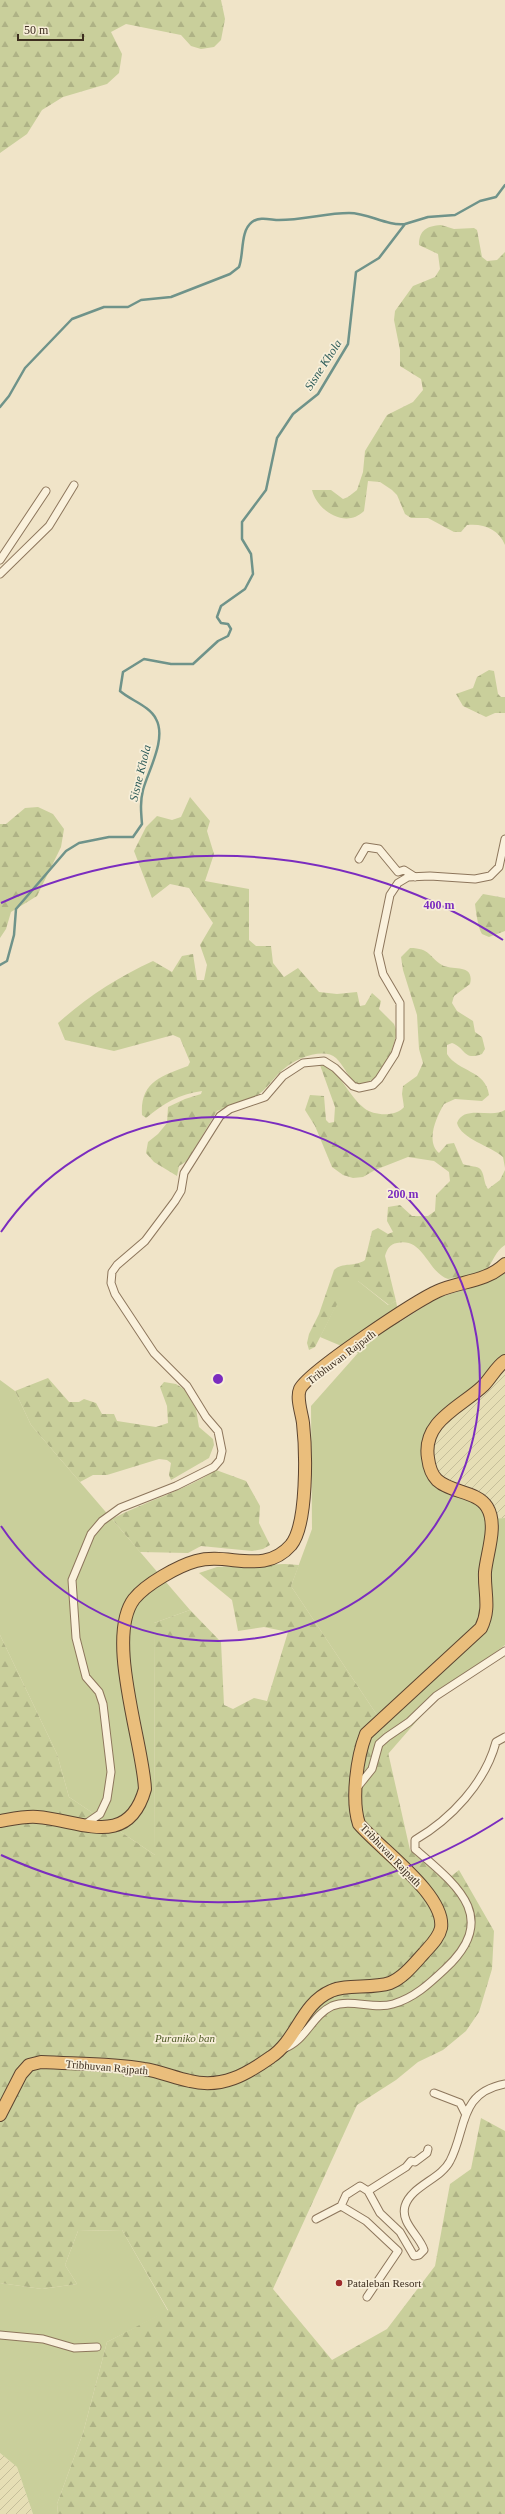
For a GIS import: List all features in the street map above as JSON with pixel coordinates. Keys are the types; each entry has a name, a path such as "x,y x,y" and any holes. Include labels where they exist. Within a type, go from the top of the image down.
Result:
{"highway":[{"name":"Tribhuvan Rajpath","path":"0,1820 36,1817 101,1829 121,1823 132,1814 141,1802 145,1789 123,1638 133,1600 147,1587 162,1577 196,1560 264,1562 285,1552 294,1541 303,1503 304,1434 299,1396 300,1389 324,1367 422,1298 441,1289 487,1277 505,1264"},
{"name":"Tribhuvan Rajpath","path":"0,2115 21,2074 29,2065 41,2062 144,2069 193,2082 216,2083 229,2081 246,2074 283,2049 311,2004 332,1990 379,1986 392,1982 405,1974 436,1940 441,1929 438,1908 427,1892 359,1824 355,1811 356,1789 362,1744 366,1734 481,1628 485,1620 488,1611 485,1571 492,1531 488,1508 482,1500 447,1487 436,1479 430,1470 428,1445 436,1424 484,1386 505,1361"}],"street":[{"path":"0,574 49,526 74,485"},
{"path":"0,560 46,491"},
{"path":"84,1825 100,1814 107,1798 111,1772 103,1704 99,1692 86,1676 76,1638 76,1607 72,1580 91,1534 102,1521 120,1508 176,1486 214,1467 220,1460 222,1451 218,1431 206,1417 187,1386 154,1353 115,1294 111,1283 112,1272 145,1241 172,1206 181,1191 184,1173 220,1116 235,1107 265,1097 283,1076 303,1063 324,1061 335,1068 353,1086 359,1088 373,1085 379,1079 399,1044 401,1006 397,995 383,974 378,954 390,895 401,881 415,877 475,878 490,876 499,867 505,839"},
{"path":"359,859 366,847 379,848 398,872 404,870 415,877"},
{"path":"356,1789 372,1769 379,1744 386,1737 409,1722 436,1696 505,1651"},
{"path":"283,2049 294,2045 302,2038 319,2016 333,2006 345,2003 392,2005 420,1992 459,1956 470,1938 472,1927 470,1913 461,1891 415,1849 415,1840 433,1830 465,1798 491,1762 496,1742 505,1737"},
{"path":"316,2219 341,2206 346,2195 360,2186 368,2191 380,2213 400,2232 414,2256 420,2255 424,2250 404,2216 405,2206 410,2198 450,2162 465,2113 480,2095 493,2086 505,2084"},
{"path":"434,2093 460,2103 465,2113"},
{"path":"368,2191 406,2167 411,2161 415,2162 427,2153 428,2149"},
{"path":"341,2206 366,2221 398,2251 367,2297"},
{"path":"0,2335 43,2339 74,2348 97,2347"}],"shaded area":[{"path":"505,1364 505,1518 490,1519 447,1487 427,1456 430,1434"},
{"path":"0,2453 17,2467 33,2514 0,2514"}],"green space":[{"path":"0,0 221,0 225,19 221,40 214,47 201,49 191,46 181,35 126,24 111,32 122,54 119,73 107,84 63,97 42,110 27,134 0,153"},
{"path":"441,225 454,229 474,228 477,230 482,257 487,261 497,260 505,252 505,545 495,531 484,526 467,525 461,532 454,532 428,518 411,518 405,514 397,495 380,482 368,481 364,511 357,516 349,518 341,518 326,511 315,498 312,490 331,490 343,499 357,490 363,472 365,451 387,415 413,402 423,390 421,379 400,366 400,350 394,320 395,311 413,286 435,277 440,269 438,254 419,245 419,240 422,232 432,226"},
{"path":"489,670 494,671 498,694 501,697 505,697 505,713 495,713 486,717 463,706 456,694 473,688 477,677"},
{"path":"190,797 210,821 207,831 214,854 205,881 249,889 249,940 256,946 271,946 273,963 284,977 298,968 319,992 337,994 357,992 360,1006 365,1005 372,993 381,1001 379,1009 394,1024 397,1032 388,1059 378,1075 371,1081 354,1083 336,1058 331,1055 317,1054 302,1058 281,1071 263,1091 254,1097 217,1111 187,1161 179,1166 177,1176 154,1162 146,1153 148,1142 158,1134 167,1123 168,1107 185,1099 201,1094 202,1091 186,1094 172,1100 146,1118 142,1115 142,1104 145,1095 154,1082 169,1073 188,1066 190,1062 180,1038 173,1035 114,1051 65,1040 58,1023 103,988 153,961 172,972 182,956 193,954 197,980 204,980 207,965 200,945 213,923 189,888 170,884 152,898 134,851 146,827 157,816 172,820 181,817"},
{"path":"38,807 53,814 64,829 61,847 37,896 11,912 6,929 0,938 0,824 6,824 25,808"},
{"path":"483,894 505,898 505,931 489,937 482,934 478,924 475,904"},
{"path":"410,948 417,948 425,951 446,967 466,970 471,977 470,984 454,996 452,1003 457,1011 473,1021 475,1032 482,1037 485,1049 482,1054 471,1056 452,1043 447,1045 447,1054 452,1060 483,1081 487,1087 489,1095 482,1101 455,1099 444,1104 438,1115 434,1128 433,1142 439,1153 447,1144 454,1143 463,1164 477,1167 481,1170 488,1189 500,1180 505,1170 505,1245 496,1254 484,1273 448,1279 435,1270 425,1256 413,1245 406,1243 392,1244 385,1256 396,1301 389,1305 358,1281 349,1281 315,1347 309,1350 307,1343 309,1334 319,1314 334,1270 341,1266 365,1260 372,1231 378,1228 388,1234 393,1232 387,1221 388,1207 400,1205 412,1216 428,1216 435,1211 436,1195 450,1181 449,1172 434,1161 408,1157 375,1170 363,1177 353,1178 343,1175 332,1167 315,1126 305,1110 310,1095 324,1096 326,1120 329,1123 334,1122 335,1107 320,1065 325,1064 336,1074 354,1098 368,1111 379,1114 390,1114 404,1107 402,1094 403,1086 417,1076 423,1063 419,1049 417,1015 403,970 401,957"},
{"path":"505,1110 505,1168 503,1157 464,1134 457,1123 461,1117 466,1114 493,1113"},
{"path":"505,1271 505,1364 430,1434 436,1479 482,1500 490,1519 505,1518 505,1645 442,1692 388,1754 381,1721 291,1586 312,1529 311,1406 358,1353 320,1337 348,1281 358,1281 388,1305 396,1301 400,1322 437,1298 486,1283"},
{"path":"48,1378 69,1402 79,1402 84,1399 96,1403 102,1414 114,1414 117,1421 156,1427 168,1423 167,1406 160,1387 164,1382 176,1384 184,1389 196,1409 199,1427 213,1439 214,1445 209,1458 171,1480 169,1475 171,1463 167,1460 159,1459 107,1475 93,1475 80,1482 31,1425 15,1391"},
{"path":"0,1380 15,1391 31,1425 190,1610 154,1623 155,1855 69,1797 57,1754 0,1635"},
{"path":"216,1470 246,1481 260,1506 259,1523 270,1545 263,1549 252,1551 201,1546 188,1553 140,1552 112,1519 191,1484"},
{"name":"Puraniko ban","path":"285,1564 299,1565 291,1586 381,1721 410,1850 445,1881 459,1870 494,1931 492,1969 479,2012 466,2031 443,2050 418,2062 396,2080 357,2105 273,2289 332,2360 387,2329 435,2266 450,2184 471,2169 481,2118 505,2131 505,2514 58,2514 57,2504 83,2433 107,2342 168,2310 122,2230 78,2231 65,2265 77,2284 42,2289 0,2283 0,1635 57,1754 69,1797 155,1855 154,1623 190,1610 221,1642 224,1705 233,1709 254,1698 267,1701 288,1632 264,1627 238,1631 232,1600 199,1573 217,1567"},
{"path":"122,2230 168,2311 107,2342 83,2433 57,2504 58,2514 33,2514 17,2467 0,2453 0,2283 42,2289 77,2284 65,2265 78,2231"}],"waterway":[{"name":"Sisne Khola","path":"0,965 7,961 14,935 16,909 66,851 79,843 109,837 133,837 142,824 142,794 145,782 156,755 159,727 156,719 149,710 120,691 123,672 144,659 171,664 193,664 218,641 228,636 231,629 228,624 221,623 217,617 221,606 245,589 253,574 251,554 242,539 242,522 266,490 277,438 293,414 318,394 348,344 356,272 379,258 405,224 428,217 455,215 480,201 496,197 505,185"},
{"path":"0,407 9,396 25,368 72,319 104,307 128,307 141,300 171,297 230,274 239,267 246,231 248,226 255,220 288,220 349,213 364,215 391,223 405,224"}],"place":[{"name":"Pataleban Resort","path":"339,2283"}]}
